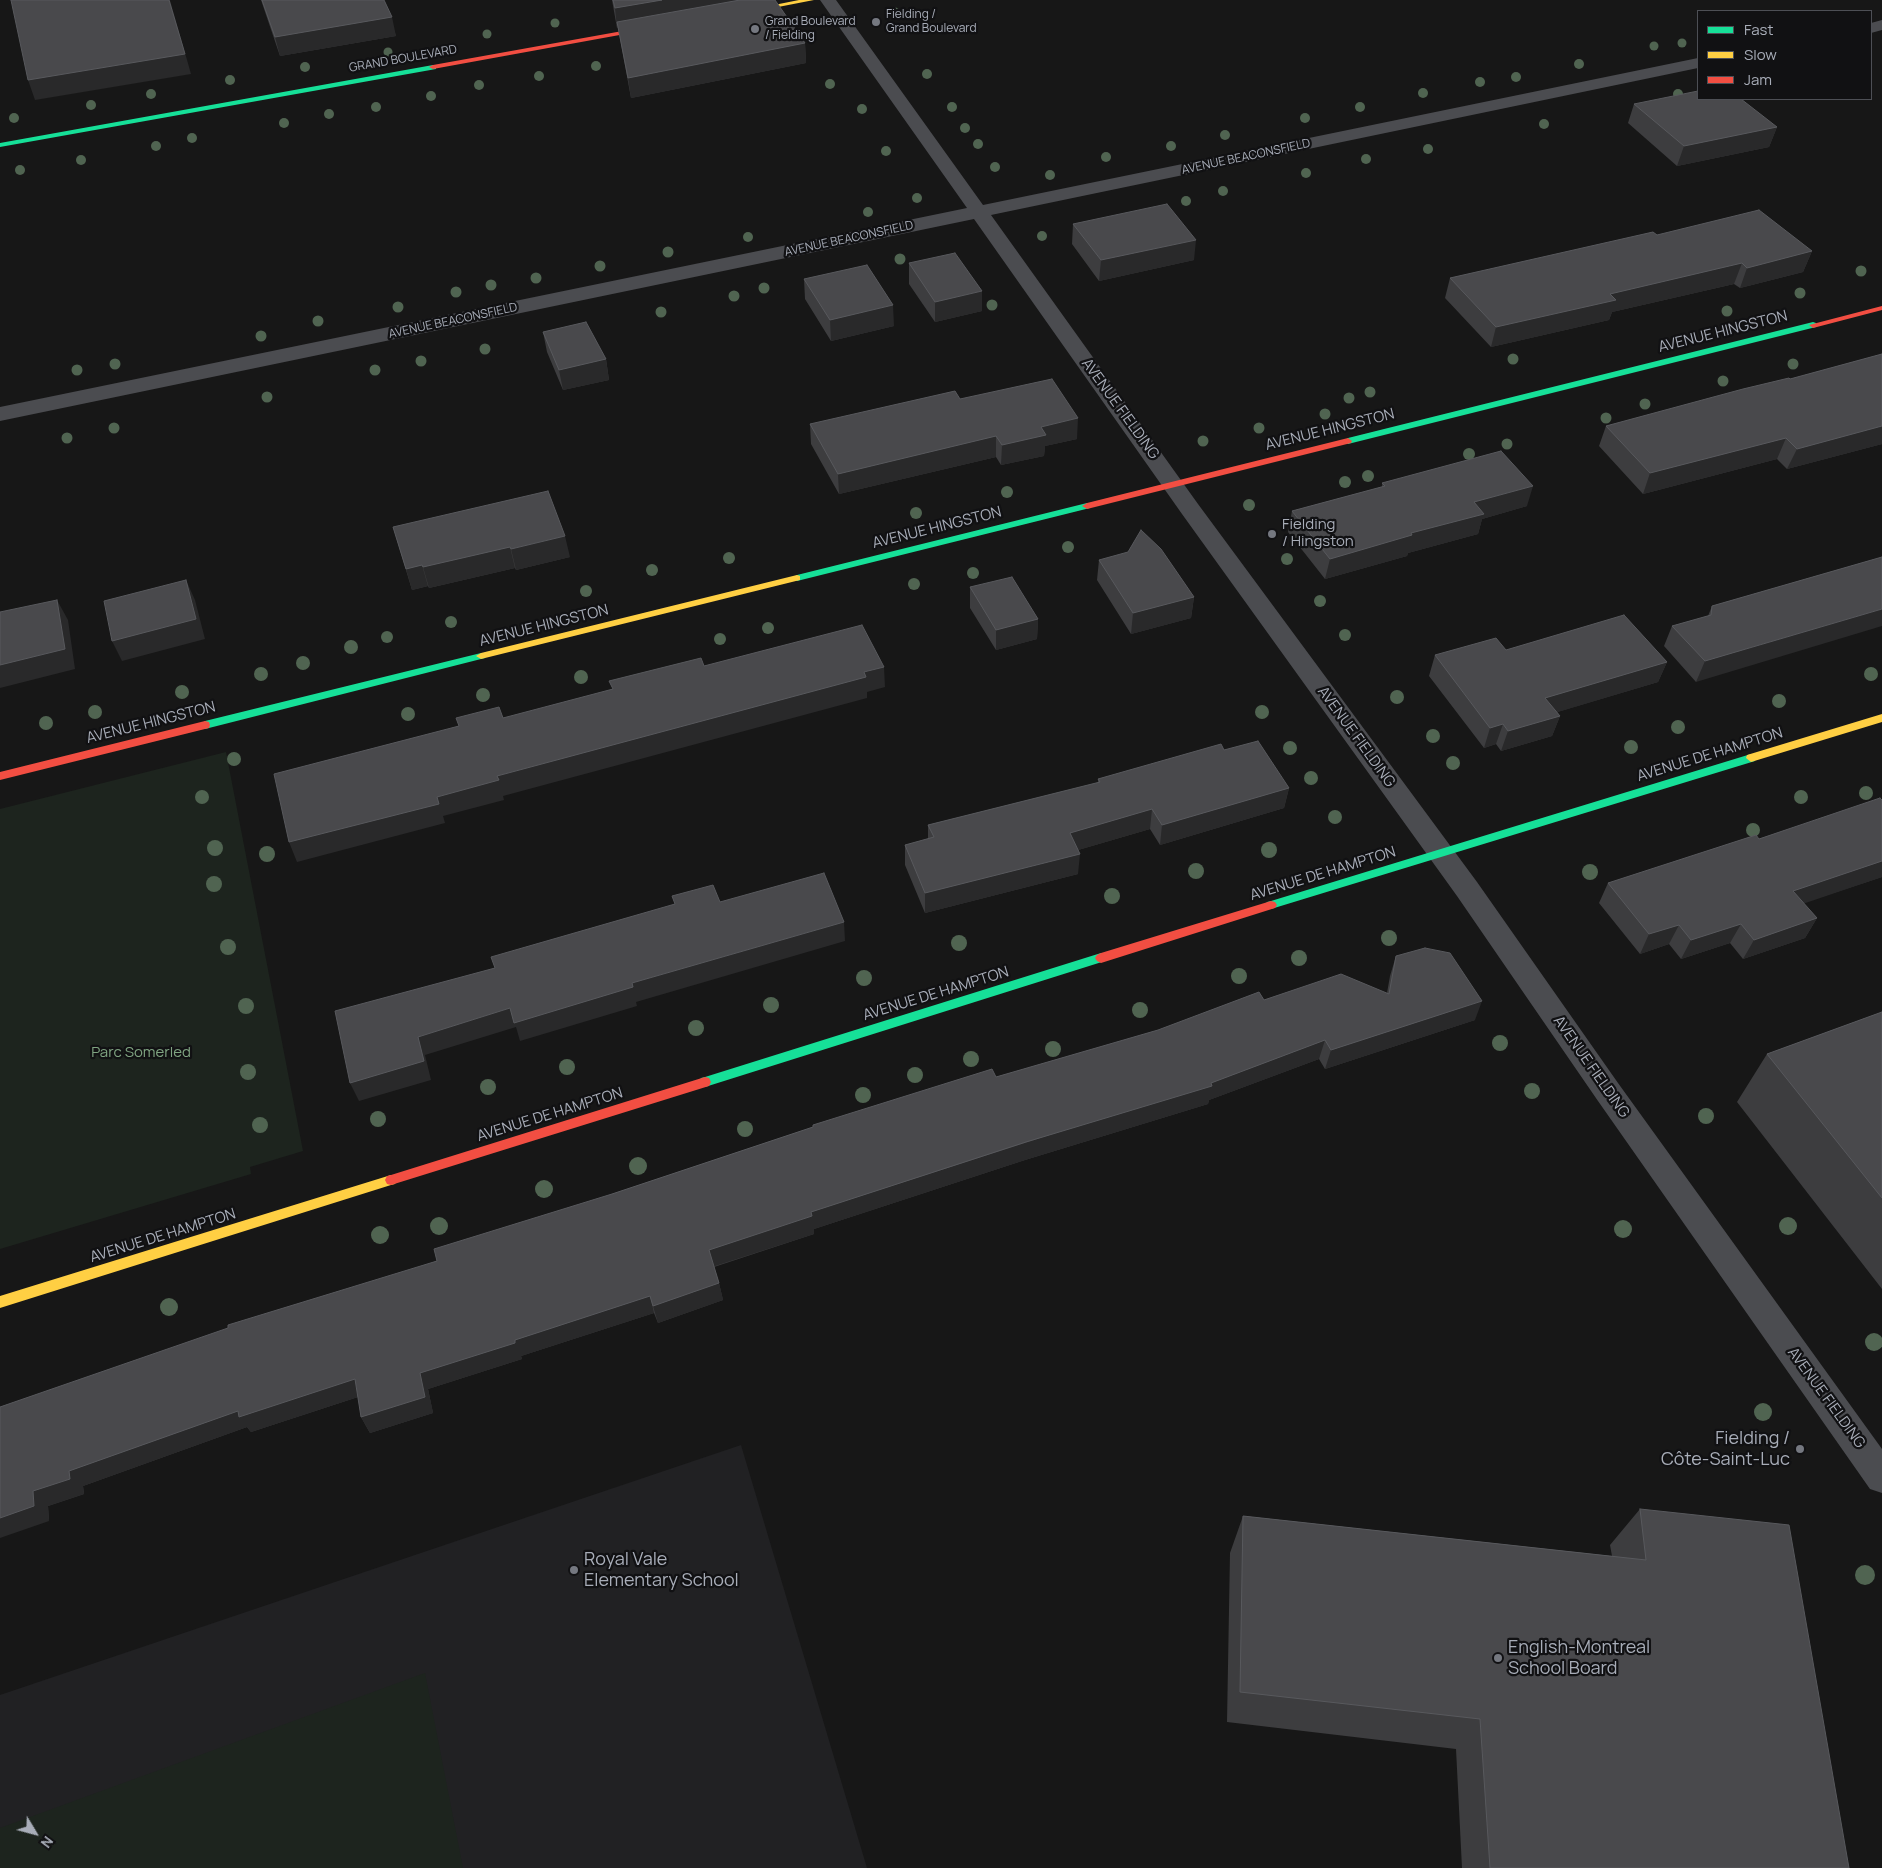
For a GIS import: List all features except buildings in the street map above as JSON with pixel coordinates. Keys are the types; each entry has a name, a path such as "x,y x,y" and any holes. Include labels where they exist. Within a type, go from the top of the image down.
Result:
{"street":[{"path":"730,14 811,0"},
{"name":"AVENUE FIELDING","path":"828,0 1173,485 1440,852 1608,1092 1882,1476"},
{"name":"GRAND BOULEVARD","path":"0,145 672,25"},
{"name":"AVENUE BEACONSFIELD","path":"0,414 1697,63"},
{"name":"AVENUE HINGSTON","path":"0,776 1882,308"},
{"name":"AVENUE DE HAMPTON","path":"0,1302 1440,852 1882,718"}],"shaded area":[{"name":"Royal Vale Elementary School","path":"741,1445 867,1868 0,1868 0,1695"}],"green space":[{"name":"Parc Somerled","path":"226,752 303,1151 250,1167 251,1174 0,1249 0,809"},
{"path":"425,1673 463,1868 0,1868 0,1828"}],"traffic: fast":[{"path":"0,145 433,67"},
{"path":"1348,441 1813,325"},
{"path":"797,578 1087,506"},
{"path":"205,725 481,656"},
{"path":"1271,905 1751,758"},
{"path":"705,1082 1101,958"}],"traffic: slow":[{"path":"742,12 811,0"},
{"path":"481,656 797,578"},
{"path":"1751,758 1882,718"},
{"path":"0,1302 391,1180"}],"traffic: jam":[{"path":"433,67 656,27"},
{"path":"1813,325 1882,308"},
{"path":"1087,506 1348,441"},
{"path":"0,776 205,725"},
{"path":"1101,958 1271,905"},
{"path":"391,1180 705,1082"}],"place":[{"name":"Fielding / Grand Boulevard","path":"876,22"},
{"name":"Grand Boulevard / Fielding","path":"755,29"},
{"name":"Fielding / Hingston","path":"1272,534"},
{"name":"Fielding / Côte-Saint-Luc","path":"1800,1449"},
{"name":"Royal Vale Elementary School","path":"574,1570"},
{"name":"English-Montreal School Board","path":"1498,1658"}]}
